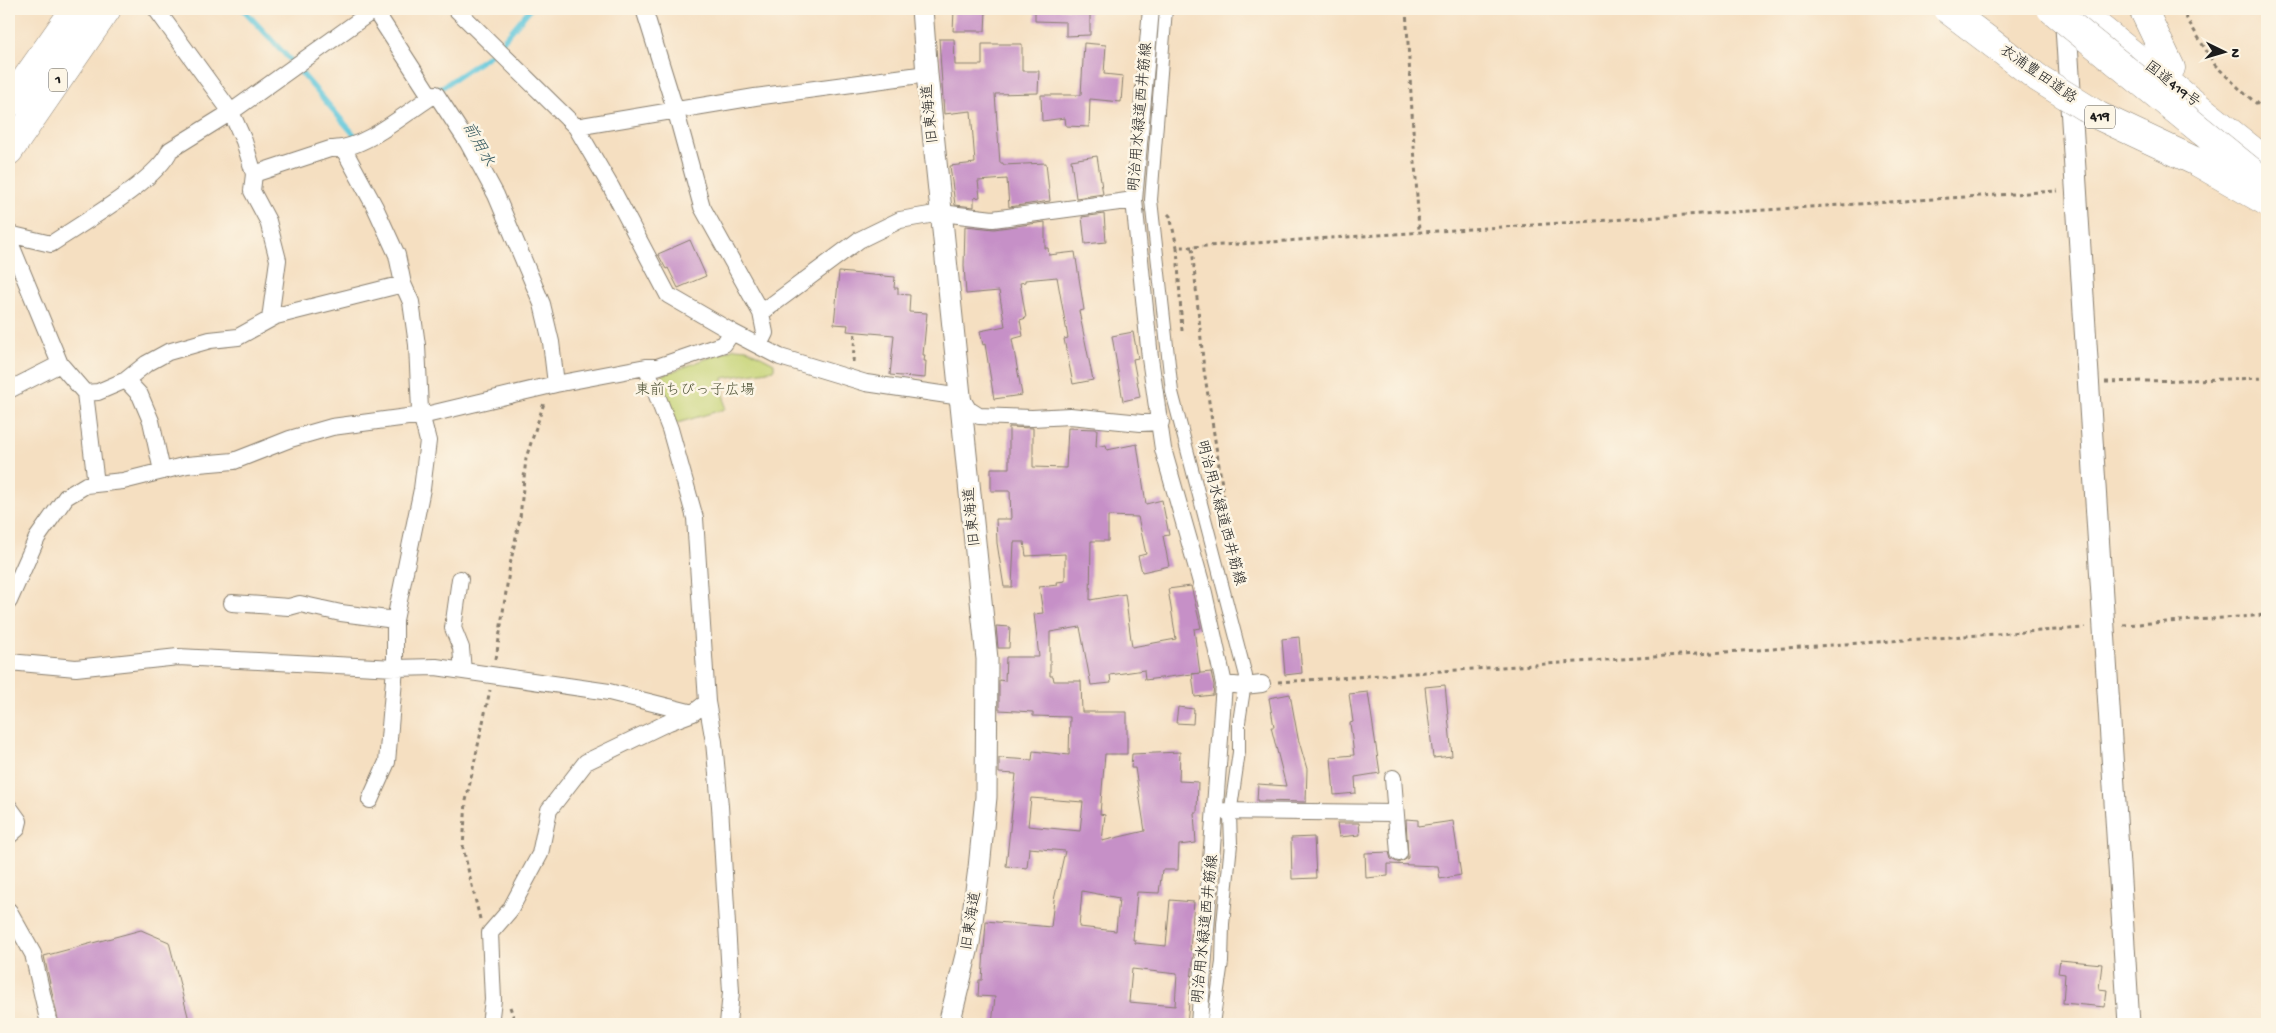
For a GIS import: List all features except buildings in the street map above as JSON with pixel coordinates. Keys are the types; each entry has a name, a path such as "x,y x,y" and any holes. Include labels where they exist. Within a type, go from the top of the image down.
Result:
{"highway":[{"name":"1","path":"9,103 75,9"},
{"name":"1","path":"9,151 107,9"},
{"name":"衣浦豊田道路","path":"1947,9 2038,78 2098,116 2197,162 2267,202"},
{"path":"2051,9 2267,184"},
{"name":"国道419号","path":"2076,9 2267,162"},
{"path":"2096,9 2267,145"},
{"path":"2143,9 2171,68"}],"street":[{"path":"156,9 231,112 244,141 254,174 252,192 268,221 278,260 270,319"},
{"path":"9,234 50,244 126,194 166,159 170,150 231,112 375,9 430,94 468,143 496,195 542,304 551,342 556,384"},
{"path":"456,9 576,127 611,187 668,296 780,357 866,383 961,397 968,409 979,416 1032,418 1070,416 1141,423 1161,422"},
{"path":"644,9 676,112 702,207 761,313 765,333 759,345"},
{"name":"旧東海道","path":"922,9 987,659 986,797 980,868 969,943 949,1024"},
{"path":"1151,9 1134,200 1150,358 1164,449 1204,593 1224,684 1223,810 1199,1024"},
{"name":"明治用水緑道西井筋線","path":"1166,9 1151,200 1172,392 1246,676 1239,722 1240,752 1223,810 1230,844 1224,899 1222,962 1213,1024"},
{"path":"2065,9 2078,190 2129,1024"},
{"path":"576,127 676,112 755,97 927,74"},
{"path":"254,174 330,148 343,148 366,138 430,94"},
{"path":"343,148 375,207 397,255 404,284 411,302 418,345 422,415 428,441 423,479 395,620 396,668 387,762 370,800"},
{"path":"761,313 859,240 900,220 941,212 993,219 1134,200"},
{"path":"9,240 60,364 85,393 96,484"},
{"path":"85,393 98,392 126,380 146,364 168,352 210,340 238,337 270,319 404,284"},
{"path":"9,601 37,538 66,497 86,485 123,481 187,465 234,461 290,439 332,427 422,415 556,384 646,367 657,367 724,344 732,332"},
{"path":"9,390 60,364"},
{"path":"646,367 670,429 695,518 707,702 714,742 720,806 731,992 728,1024"},
{"path":"126,380 140,395 151,421 162,471"},
{"path":"460,579 453,628 461,648 463,671"},
{"path":"232,603 288,607 300,604 341,613 395,620"},
{"path":"9,662 76,668 178,657 396,668 436,667 609,692 693,713"},
{"path":"1224,684 1244,686 1262,684"},
{"path":"490,1024 493,1000 490,933 510,910 540,854 549,810 586,762 669,722 693,713 707,702"},
{"path":"1393,778 1398,853"},
{"path":"9,807 19,821 18,829 9,836"},
{"path":"1223,810 1396,813"},
{"path":"9,910 33,954 49,1024"}],"path":[{"path":"1406,9 1419,231"},
{"path":"2181,9 2215,66 2267,112"},
{"path":"1177,247 2078,190"},
{"path":"1170,216 1177,247 1182,336"},
{"path":"1192,247 1204,370 1224,504 1228,544"},
{"path":"852,378 856,332"},
{"path":"2090,382 2267,378"},
{"path":"1262,684 2267,615"}],"green space":[{"name":"東前ちびっ子広場","path":"735,348 747,349 774,363 774,370 723,378 725,409 674,424 658,385 660,376"}],"waterway":[{"name":"前用水","path":"243,9 292,62"},
{"path":"503,41 530,9"},
{"path":"435,92 490,55"},
{"name":"前用水","path":"298,69 357,138 360,136"}]}
